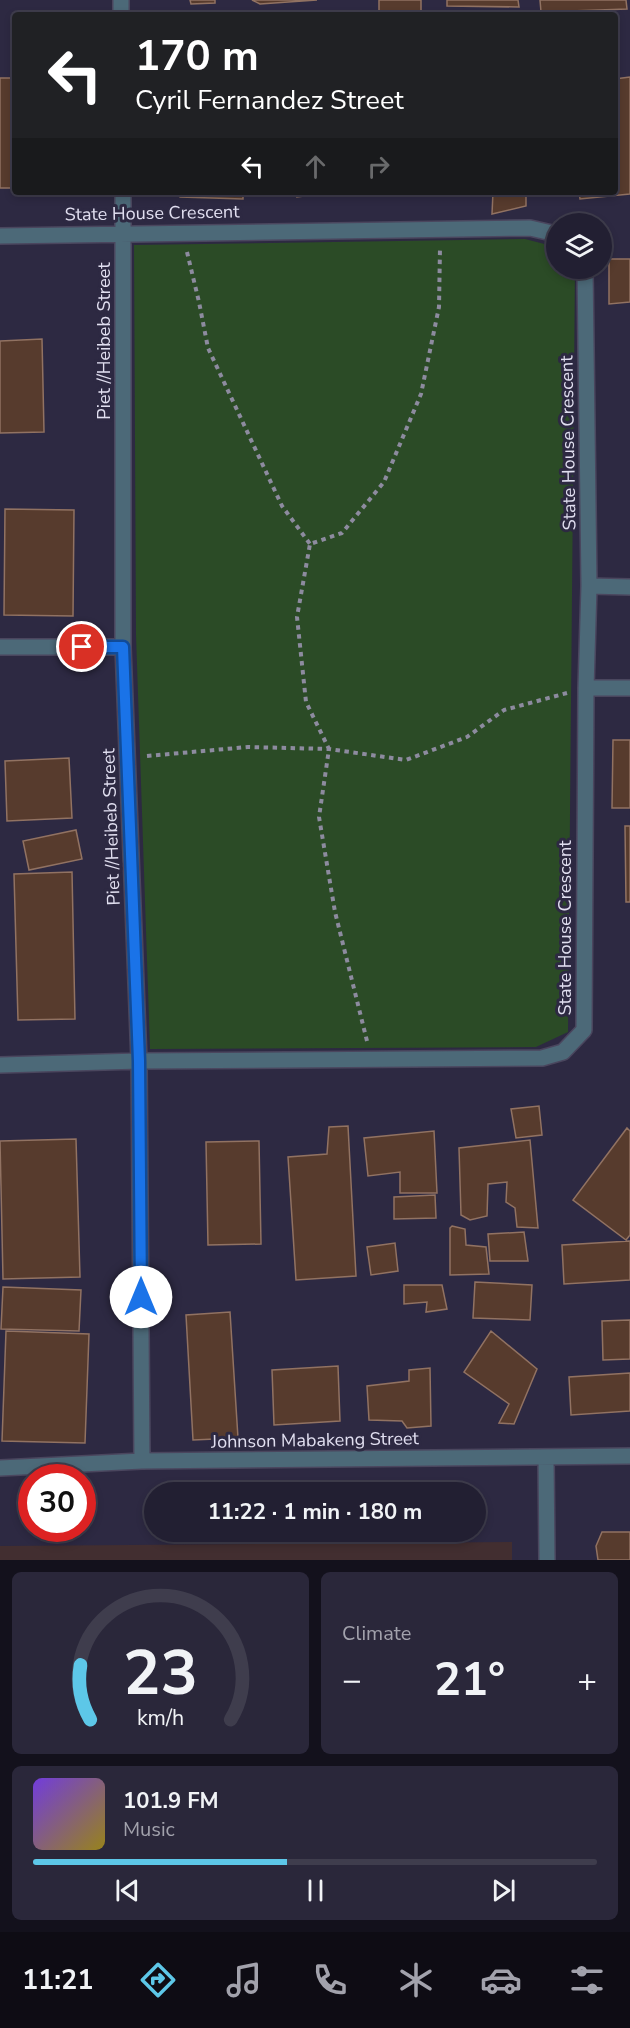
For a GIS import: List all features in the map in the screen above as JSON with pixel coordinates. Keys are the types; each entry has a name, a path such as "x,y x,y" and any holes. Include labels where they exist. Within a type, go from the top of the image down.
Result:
{"street":[{"name":"Piet //Heibeb Street","path":"123,195 123,647 139,1061 142,1461"},
{"name":"State House Crescent","path":"0,236 530,228 546,232"},
{"name":"State House Crescent","path":"0,1065 139,1061 542,1058 563,1052 584,1030 586,688 589,586 585,279"},
{"path":"589,586 630,587"},
{"path":"0,647 123,647"},
{"path":"586,688 630,688"},
{"name":"Johnson Mabakeng Street","path":"0,1468 142,1461 630,1456"},
{"path":"546,1457 547,1560"}],"path":[{"path":"310,544 342,533 384,482 421,394 439,307 441,229"},
{"path":"182,232 208,348 282,507 310,544 297,617 306,702 329,749 318,817 335,912 371,1059"},
{"path":"128,758 248,747 329,749 406,760 467,737 504,710 586,688"}],"shaded area":[{"path":"512,1542 512,1560 0,1560 0,1546"}],"green space":[{"path":"525,239 546,244 546,279 575,279 568,1032 536,1047 150,1049 136,635 134,245"}],"building":[{"path":"190,0 215,0 215,3 191,4"},
{"path":"252,0 317,0 260,4"},
{"path":"379,0 421,0 421,12 379,12"},
{"path":"447,0 518,0 519,7 447,6"},
{"path":"540,0 626,0 627,9 541,12"},
{"path":"630,77 630,194 580,199 579,195 618,195 618,79"},
{"path":"0,78 12,78 12,188 0,188"},
{"path":"180,195 243,195 243,199 180,197"},
{"path":"493,195 526,195 526,206 492,214"},
{"path":"612,259 630,259 630,302 609,304"},
{"path":"42,339 44,432 0,433 0,341"},
{"path":"5,509 74,510 73,616 4,615"},
{"path":"613,740 630,740 630,808 612,808"},
{"path":"69,758 72,818 7,821 5,761"},
{"path":"625,826 630,826 630,902 626,902"},
{"path":"76,830 82,859 29,870 23,841"},
{"path":"72,872 75,1019 18,1020 14,874"},
{"path":"539,1106 542,1135 516,1138 511,1109"},
{"path":"348,1126 356,1276 296,1280 288,1157 327,1154 329,1127"},
{"path":"627,1128 630,1131 630,1235 626,1240 573,1200"},
{"path":"434,1131 437,1193 400,1193 400,1172 368,1176 364,1138"},
{"path":"76,1139 80,1277 3,1279 0,1141"},
{"path":"530,1140 538,1228 517,1227 515,1208 506,1202 507,1182 488,1184 487,1216 470,1220 461,1215 459,1148"},
{"path":"259,1141 261,1244 208,1245 206,1142"},
{"path":"435,1195 436,1218 394,1219 394,1197"},
{"path":"452,1226 465,1229 466,1245 486,1247 489,1274 450,1275 450,1228"},
{"path":"524,1232 528,1261 490,1261 488,1234"},
{"path":"630,1241 630,1280 564,1284 562,1245"},
{"path":"395,1243 398,1271 371,1275 367,1247"},
{"path":"475,1282 532,1285 530,1320 473,1318"},
{"path":"404,1285 442,1285 447,1309 426,1312 427,1302 404,1304"},
{"path":"3,1287 81,1290 79,1331 1,1329"},
{"path":"230,1312 238,1438 193,1440 186,1315"},
{"path":"630,1320 630,1359 603,1360 602,1321"},
{"path":"6,1331 89,1334 85,1443 2,1441"},
{"path":"491,1331 537,1369 514,1424 499,1423 509,1404 464,1372"},
{"path":"338,1366 340,1421 274,1425 272,1370"},
{"path":"430,1368 431,1426 407,1428 402,1421 369,1420 367,1386 409,1381 409,1370"},
{"path":"630,1373 630,1411 571,1415 569,1377"},
{"path":"602,1532 630,1532 630,1560 598,1560 596,1546"}],"route":[{"path":"82,647 123,647 139,1061 141,1297"}]}
